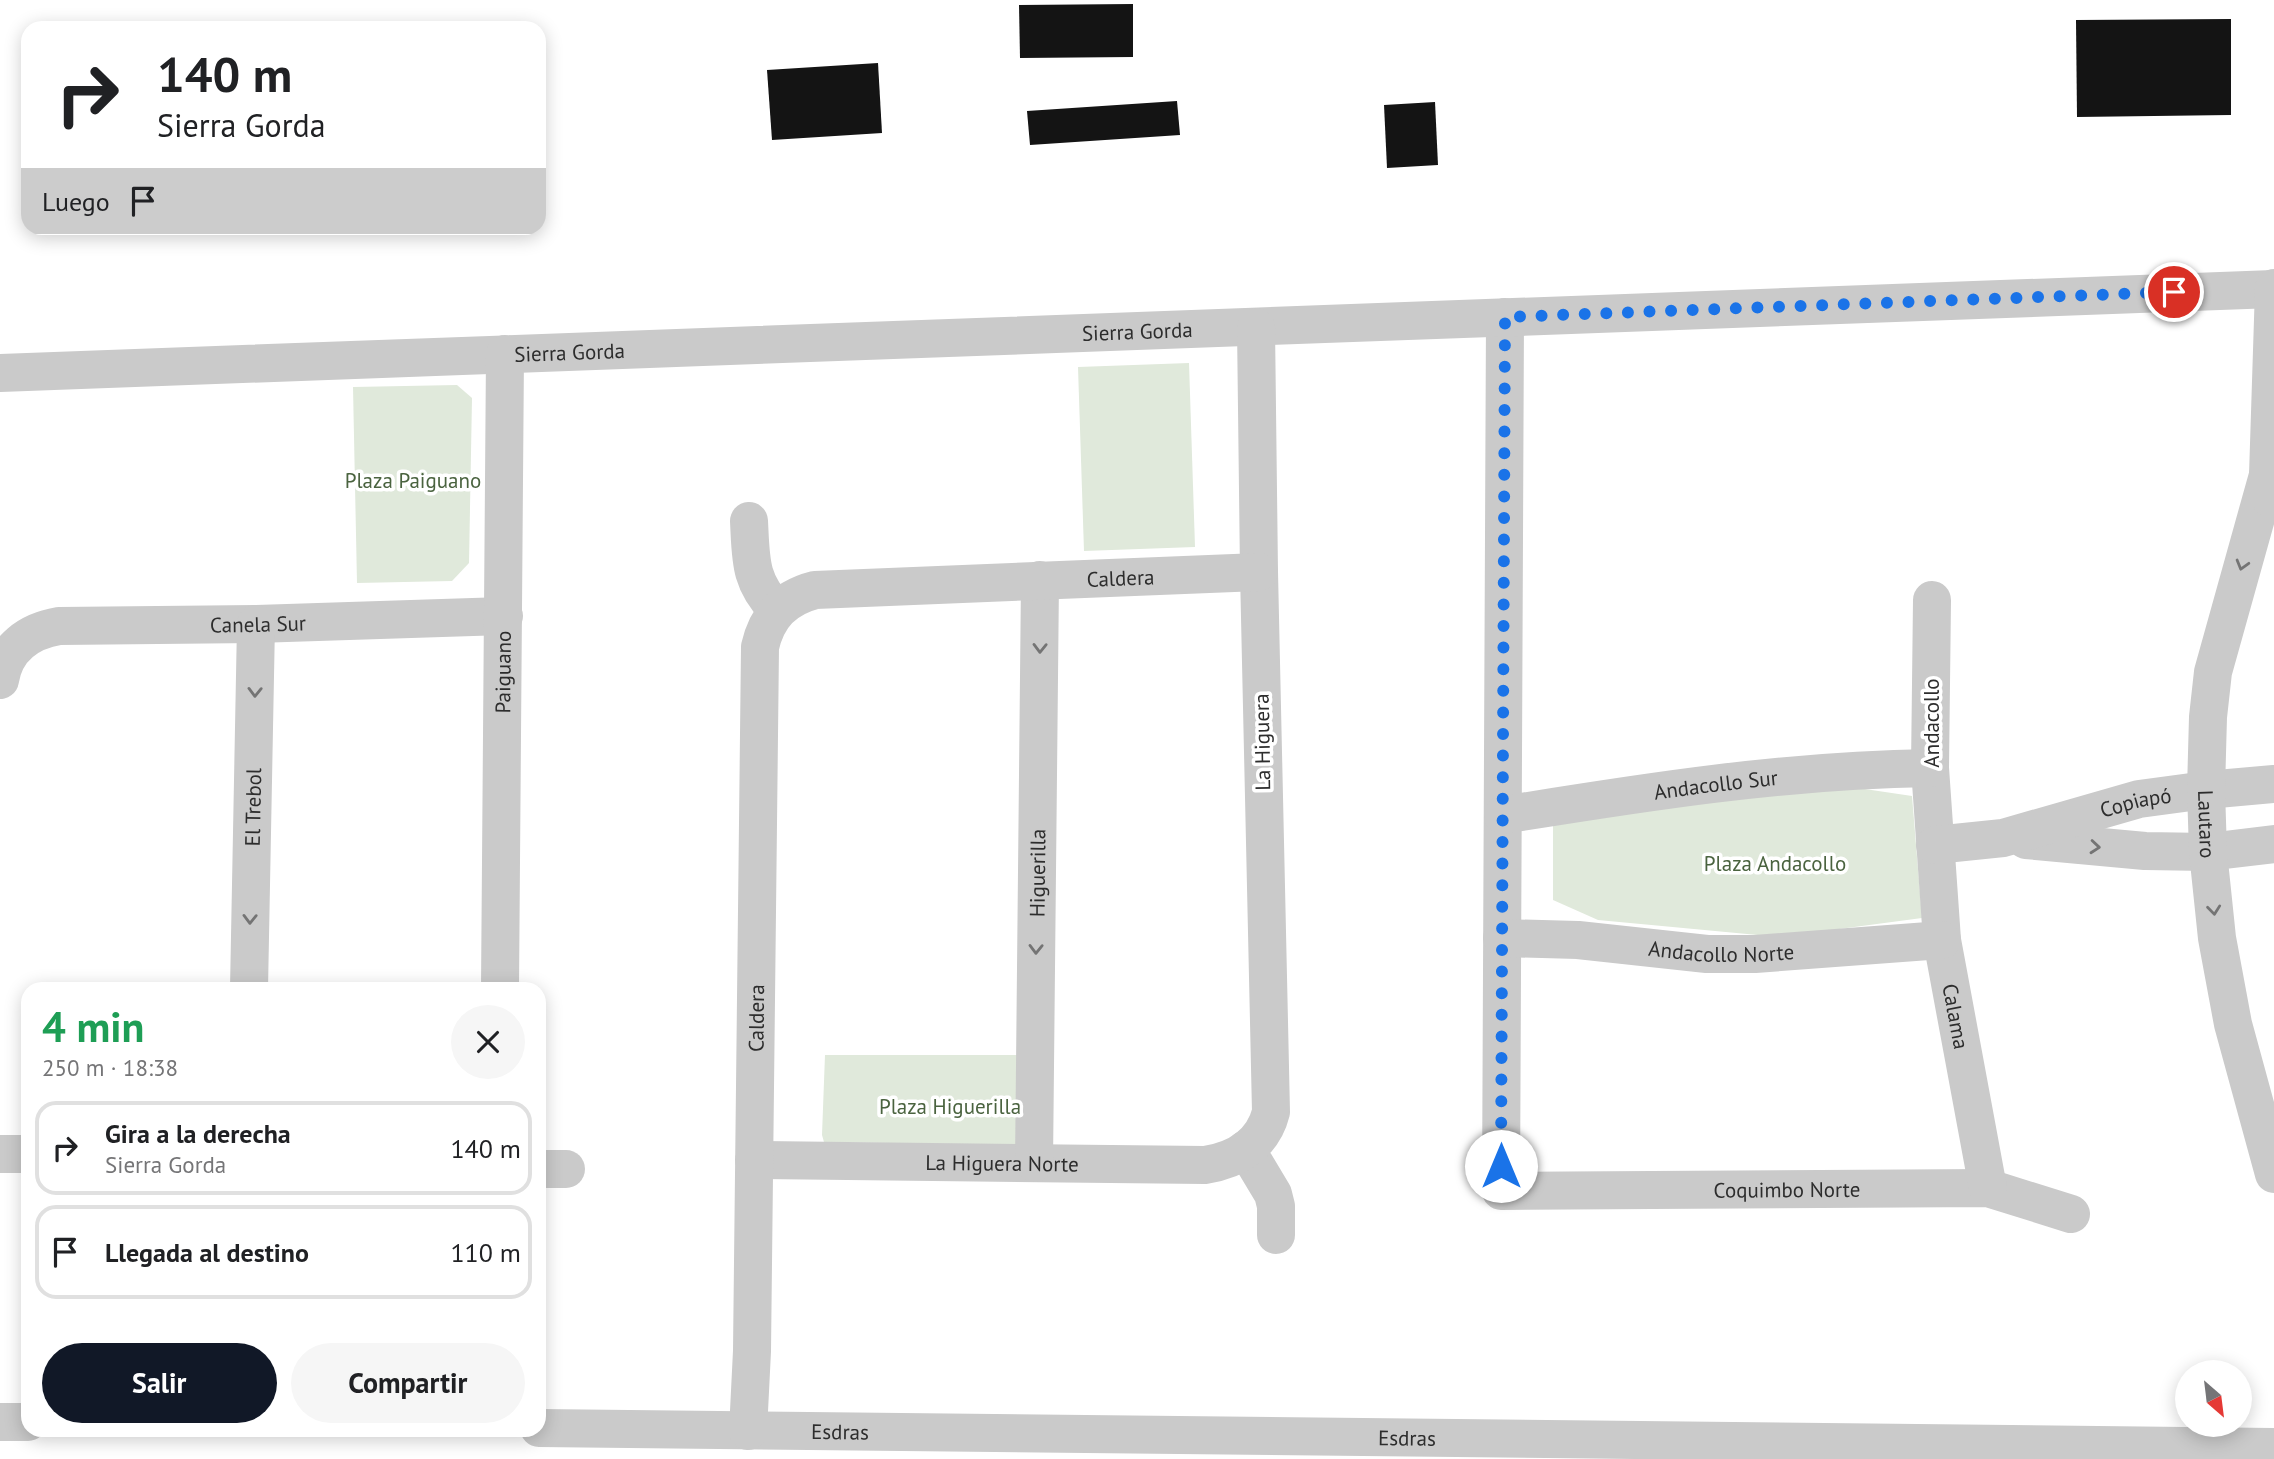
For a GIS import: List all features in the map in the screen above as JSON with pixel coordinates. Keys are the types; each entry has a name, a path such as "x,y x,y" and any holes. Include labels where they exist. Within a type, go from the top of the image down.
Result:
{"street":[{"name":"Sierra Gorda","path":"0,373 2274,289"},
{"name":"Lautaro","path":"2274,289 2267,475 2274,535"},
{"path":"1502,938 1505,317"},
{"name":"La Higuera","path":"1246,1149 1267,1128 1271,1112 1256,327"},
{"name":"Paiguano","path":"500,982 505,354"},
{"name":"Lautaro","path":"2267,475 2213,671 2208,717 2206,790 2208,852 2217,938 2233,1024 2274,1174"},
{"path":"749,521 751,565 755,579 777,610"},
{"name":"Caldera","path":"748,1430 752,1351 760,647 768,621 788,600 815,590 1259,572"},
{"name":"Higuerilla","path":"1034,1164 1040,580"},
{"name":"Andacollo","path":"1932,600 1930,768 1935,845"},
{"name":"Canela Sur","path":"9,637 59,626 256,624 504,615"},
{"name":"El Trebol","path":"249,982 256,624"},
{"path":"0,680 9,637"},
{"name":"Andacollo Sur","path":"1503,815 1737,780 1930,768"},
{"name":"Copiapó","path":"1935,845 2003,838 2139,799 2274,784"},
{"name":"Copiapó","path":"2003,838 2145,851 2208,852 2274,844"},
{"name":"Calama","path":"1935,845 1942,940 1988,1188"},
{"name":"Andacollo Norte","path":"1502,938 1578,940 1707,954 1755,954 1942,940"},
{"name":"Coquimbo Norte","path":"1502,938 1501,1191 1988,1188 2071,1214"},
{"path":"1246,1149 1273,1194 1276,1206 1276,1235"},
{"name":"La Higuera Norte","path":"754,1160 1205,1165 1217,1163 1246,1149"},
{"path":"0,1154 21,1154"},
{"path":"0,1422 21,1422"},
{"name":"Esdras","path":"546,1428 2274,1447"}],"green space":[{"path":"1189,363 1195,547 1084,551 1078,367"},
{"name":"Plaza Paiguano","path":"457,385 472,398 469,563 452,581 357,583 353,387"},
{"name":"Plaza Andacollo","path":"1831,784 1912,796 1922,918 1779,937 1598,920 1553,900 1553,821"},
{"name":"Plaza Higuerilla","path":"825,1055 1023,1055 1019,1145 824,1142"}],"building":[{"path":"1133,4 1133,57 1020,58 1019,5"},
{"path":"2231,19 2231,115 2077,117 2076,20"},
{"path":"878,63 882,133 772,140 767,70"},
{"path":"1177,101 1180,135 1030,145 1027,111"},
{"path":"1435,102 1438,165 1387,168 1384,105"}],"route":[{"path":"1501,1166 1505,317 2174,292"}]}
